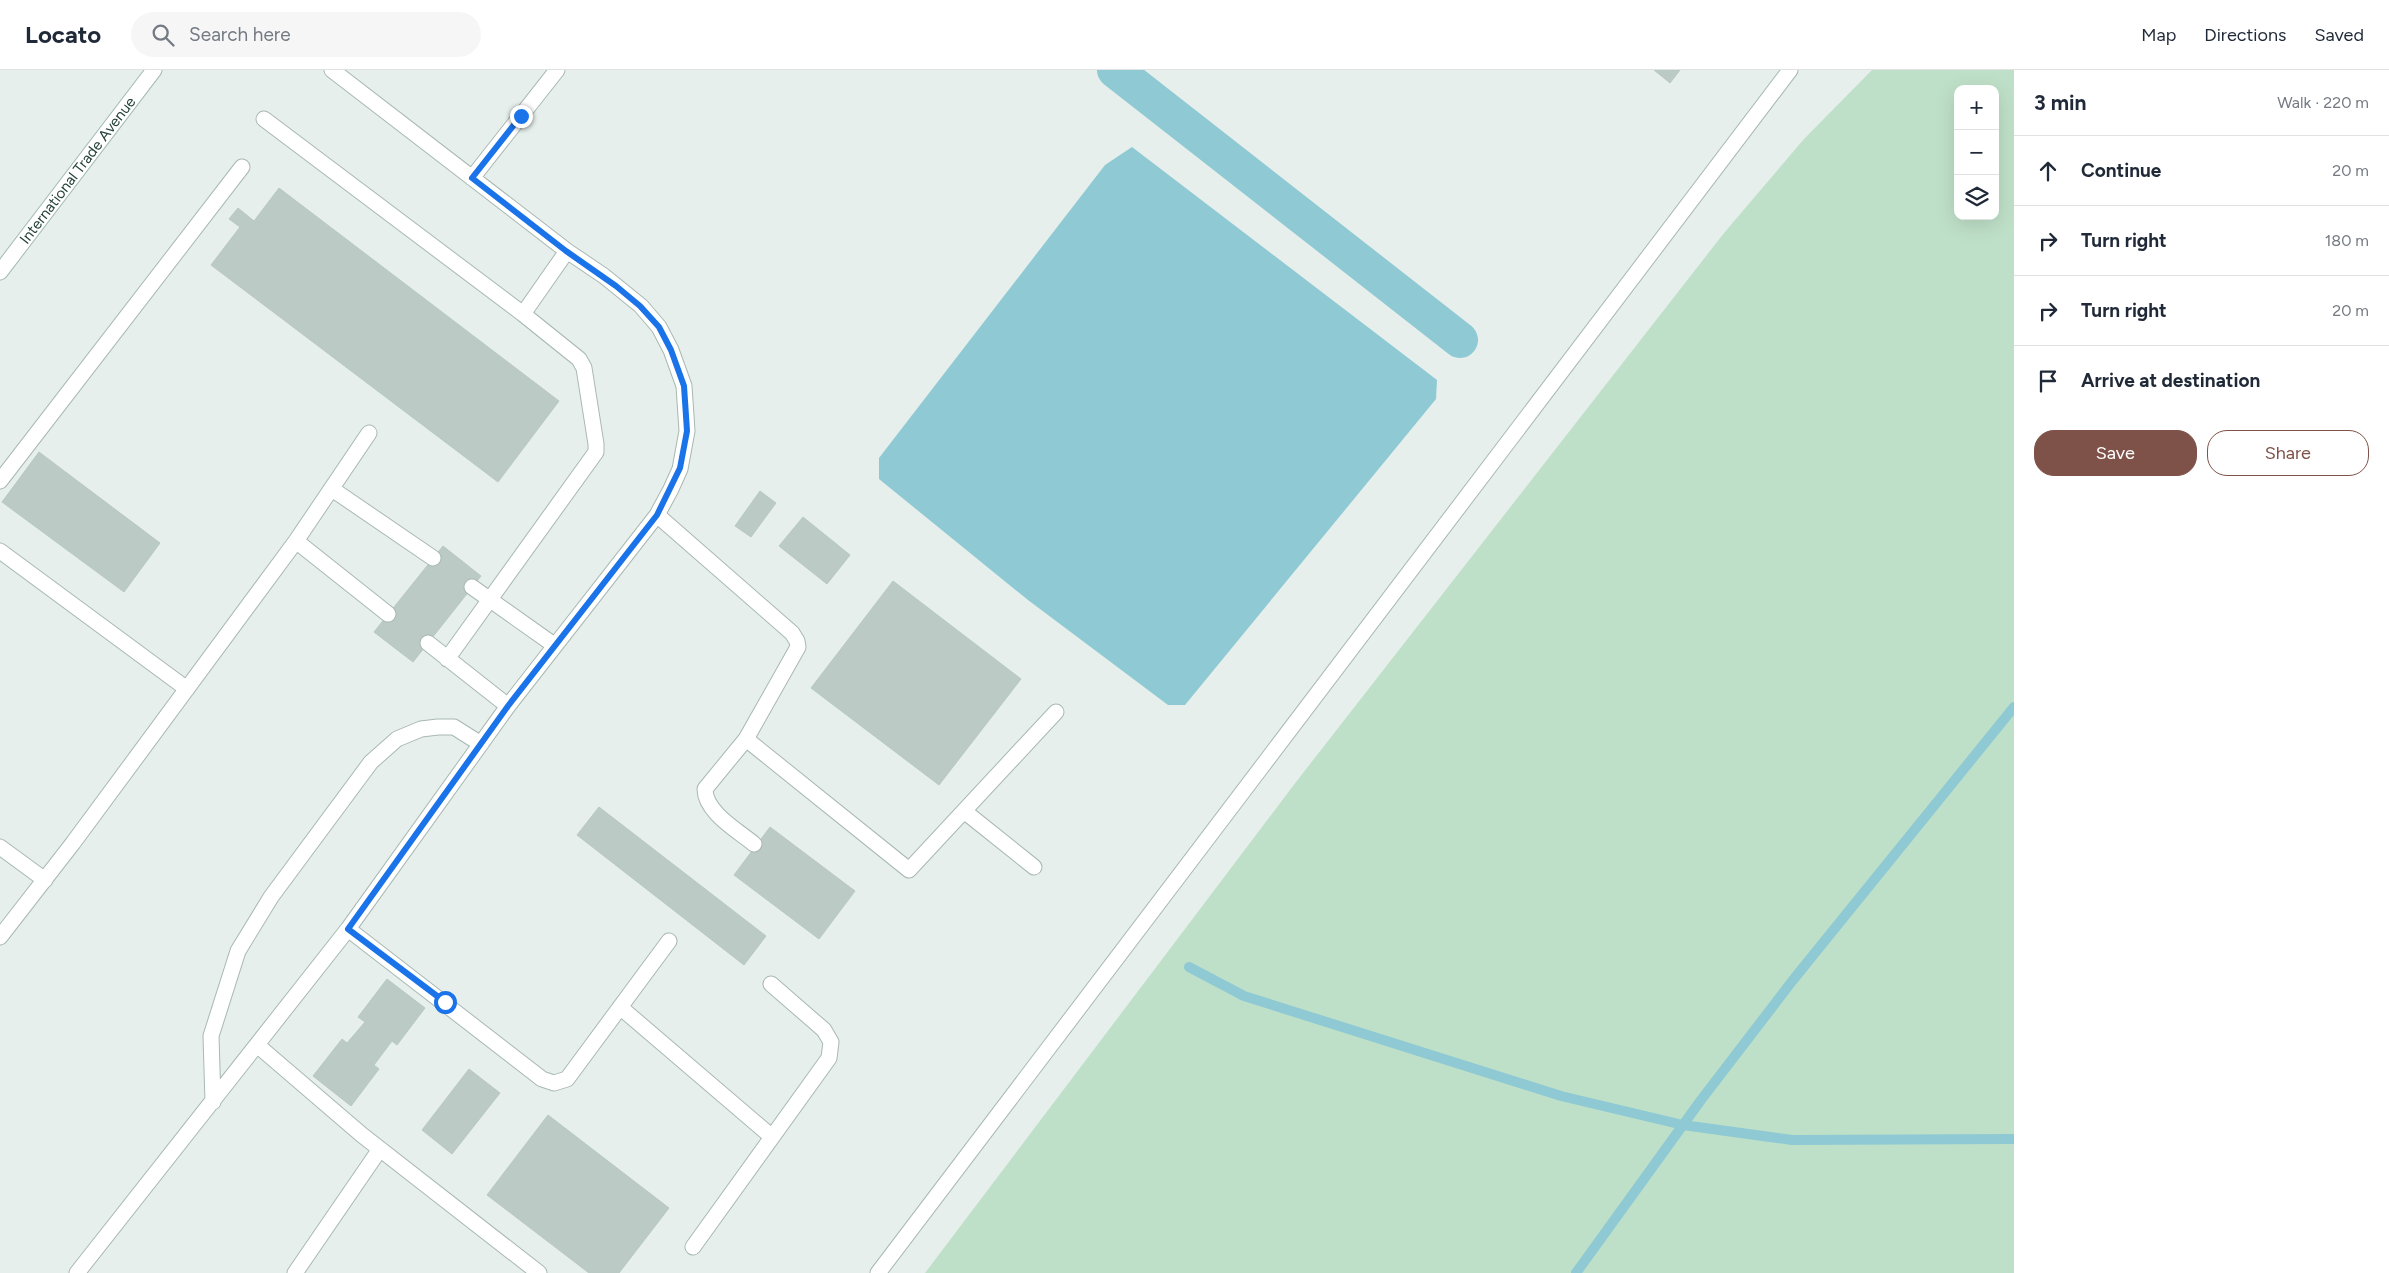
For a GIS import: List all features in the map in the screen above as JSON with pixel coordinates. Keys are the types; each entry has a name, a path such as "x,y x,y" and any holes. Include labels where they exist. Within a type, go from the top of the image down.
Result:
{"street":[{"name":"International Trade Avenue","path":"0,272 154,70"},
{"path":"77,1273 348,929 508,706 657,515 680,468 687,431 684,386 671,350 659,327 647,313 604,276 566,251 332,70"},
{"path":"472,178 558,70"},
{"path":"878,1273 1790,70"},
{"path":"264,120 523,314 579,359 584,368 596,452 447,659"},
{"path":"0,481 242,167"},
{"path":"523,314 566,251"},
{"path":"0,937 296,541 369,433"},
{"path":"332,489 433,558"},
{"path":"657,515 792,633 797,641 798,647 746,739 705,789 705,799 711,808 754,844"},
{"path":"296,541 388,614"},
{"path":"0,551 187,689"},
{"path":"472,587 554,645"},
{"path":"428,643 508,706"},
{"path":"746,739 909,870 1056,712"},
{"path":"213,1102 211,1036 238,951 270,896 371,762 397,739 420,730 454,727 481,744"},
{"path":"964,811 1034,867"},
{"path":"0,847 44,880"},
{"path":"348,929 542,1079 554,1083 566,1079 669,941"},
{"path":"693,1247 829,1058 832,1050 831,1042 824,1030 771,984"},
{"path":"620,1007 772,1137"},
{"path":"257,1045 380,1149 539,1273"},
{"path":"295,1273 380,1149"}],"green space":[{"path":"1872,70 2014,70 2014,1273 925,1273 1296,782 1724,233 1804,139"}],"water":[{"path":"1132,147 1437,380 1436,399 1185,705 1168,705 1028,600 879,479 879,458 1105,165"}],"building":[{"path":"1654,70 1680,70 1670,83"},
{"path":"279,188 559,401 498,482 211,265 240,227 229,219 238,208 254,221"},
{"path":"39,452 160,543 124,592 2,502"},
{"path":"760,491 776,503 751,537 735,526"},
{"path":"803,517 850,555 827,584 779,546"},
{"path":"443,546 481,576 413,662 374,632"},
{"path":"893,581 1021,679 939,785 811,688"},
{"path":"599,807 766,936 744,965 577,835"},
{"path":"770,827 855,891 819,939 734,875"},
{"path":"387,979 425,1008 397,1045 392,1041 374,1065 379,1069 351,1106 313,1076 342,1039 347,1043 365,1022 358,1017"},
{"path":"469,1069 500,1093 452,1154 422,1130"},
{"path":"548,1115 669,1208 619,1273 589,1273 487,1195"}],"waterway":[{"path":"1115,70 1460,340"},
{"path":"1576,1273 1701,1100 1793,980 2014,707"},
{"path":"1189,967 1244,996 1561,1096 1683,1125 1792,1140 2014,1139"}],"route":[{"path":"445,1002 348,929 508,706 657,515 680,468 687,431 684,386 671,350 659,327 640,306 604,276 566,251 472,178 521,116"}]}
